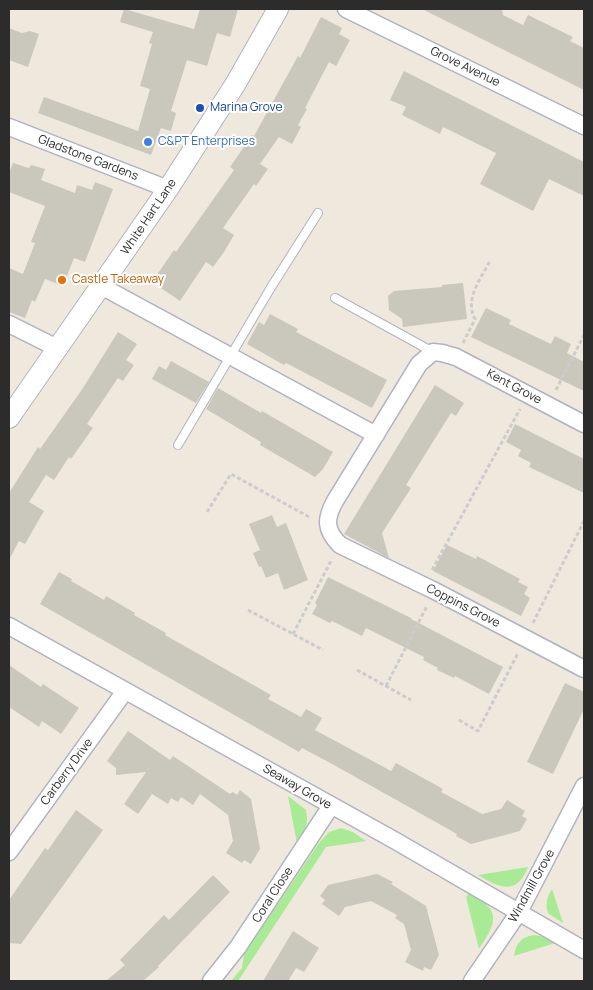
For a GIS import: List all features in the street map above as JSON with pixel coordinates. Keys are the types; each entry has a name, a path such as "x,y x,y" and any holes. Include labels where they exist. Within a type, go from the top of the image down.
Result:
{"street":[{"name":"White Hart Lane","path":"9,418 168,189 236,83 278,9"},
{"name":"Grove Avenue","path":"346,9 584,126"},
{"name":"Gladstone Gardens","path":"9,127 168,189"},
{"path":"101,286 376,435"},
{"path":"9,324 57,348"},
{"path":"340,545 332,537 327,526 329,511 419,364 444,354"},
{"name":"Kent Grove","path":"444,354 528,394 584,424"},
{"name":"Coppins Grove","path":"340,545 429,588 584,669"},
{"name":"Seaway Grove","path":"9,626 584,950"},
{"name":"Carberry Drive","path":"9,852 125,692"},
{"name":"Windmill Grove","path":"472,981 519,912 584,786"},
{"name":"Coral Close","path":"211,981 238,947 331,806"}],"lane":[{"path":"178,445 318,213"},
{"path":"335,298 444,354"}],"path":[{"path":"444,354 475,319 470,312 471,299 490,261"},
{"path":"548,405 584,335"},
{"path":"386,686 429,588 528,394"},
{"path":"207,512 231,474 327,526"},
{"path":"459,720 478,731 584,521"},
{"path":"293,634 340,545"},
{"path":"248,610 323,650"},
{"path":"357,670 411,700"}],"green space":[{"path":"288,796 306,810 306,828 297,843"},
{"path":"341,828 353,832 366,841 326,847 238,981 231,981 242,968 244,954 319,843 329,832"},
{"path":"528,867 524,876 518,882 513,886 507,887 500,886 478,875"},
{"path":"552,889 563,923 548,913 547,901"},
{"path":"469,893 487,905 493,917 490,931 479,949 466,897"},
{"path":"534,935 545,937 555,943 514,956 520,941"}],"building":[{"path":"124,9 194,29 200,9 238,9 230,37 217,33 207,66 187,60 171,111 176,113 171,131 161,128 151,155 38,113 44,97 138,131 150,89 140,86 152,44 149,43 153,32 120,22"},
{"path":"422,9 502,9 503,15 523,25 528,15 573,37 570,41 584,48 584,90"},
{"path":"321,17 342,28 339,34 350,40 336,66 329,62 305,108 307,109 298,125 301,127 292,144 279,137 260,164 268,169 256,186 254,184 223,228 234,235 224,252 213,267 206,262 180,301 152,282 174,250 176,252 234,170 230,167 252,135 254,136 298,56 300,58"},
{"path":"9,28 22,33 30,31 39,34 28,67 9,60"},
{"path":"404,71 584,162 584,196 549,179 533,211 480,184 496,153 443,127 440,134 402,115 406,107 390,100"},
{"path":"13,163 29,168 31,165 45,169 41,180 75,193 77,185 92,190 95,182 113,189 85,262 74,258 63,286 45,279 35,302 32,300 25,318 9,312 9,268 23,274 35,243 31,242 45,206 9,192 9,173"},
{"path":"463,283 467,319 403,327 402,319 389,310 388,296 394,291 442,287 442,285"},
{"path":"486,308 511,320 509,324 551,344 555,336 571,344 567,353 584,362 584,391 471,337"},
{"path":"270,314 298,329 296,332 387,380 372,408 286,363 284,365 247,344 259,322 264,325"},
{"path":"118,332 137,344 126,360 134,365 123,381 118,378 87,424 93,428 71,459 69,457 54,480 46,475 29,502 44,511 25,544 19,541 9,560 9,493 38,447 40,449 83,388"},
{"path":"171,361 209,382 196,403 152,379 159,366 166,370"},
{"path":"435,385 464,403 456,416 451,413 406,485 411,488 382,533 389,558 344,534"},
{"path":"218,388 333,452 323,469 315,477 260,445 261,442 206,409"},
{"path":"515,424 584,459 584,493 529,467 531,463 518,456 521,450 506,442"},
{"path":"272,515 277,527 286,523 308,580 284,590 278,573 266,578 253,553 260,550 249,524"},
{"path":"447,545 476,559 477,556 520,579 518,582 528,587 524,594 530,598 521,616 433,571"},
{"path":"59,572 104,600 106,596 166,633 165,635 271,695 268,699 301,717 306,709 322,718 315,730 391,771 396,763 443,789 441,792 482,814 501,809 507,800 525,811 522,816 527,819 520,831 471,844 456,836 457,834 334,765 302,748 299,752 40,604"},
{"path":"328,577 503,667 489,694 455,676 454,678 437,670 438,668 423,660 424,657 366,628 362,636 332,621 330,623 312,614 317,605 315,603"},
{"path":"9,665 41,687 43,684 79,708 61,734 42,721 39,727 9,707"},
{"path":"565,683 584,692 584,709 553,774 527,762"},
{"path":"128,731 170,760 173,756 230,794 233,792 237,795 240,790 251,799 260,849 251,864 244,860 242,863 226,853 233,841 228,815 200,794 193,805 181,797 178,802 171,798 168,804 152,794 138,814 124,804 146,772 116,775 116,768 107,761"},
{"path":"76,810 103,830 21,944 9,943 9,900 45,848 48,850"},
{"path":"377,874 393,882 391,884 426,906 439,955 431,970 424,967 423,971 405,962 411,950 404,924 395,918 397,915 371,901 345,907 339,916 322,904 325,900 320,896 328,885"},
{"path":"213,875 230,892 159,967 143,981 106,981 125,965 120,960 164,915 169,920"},
{"path":"293,931 319,948 304,972 296,968 288,981 263,981"}],"place":[{"name":"Marina Grove","path":"200,108"},
{"name":"C&PT Enterprises","path":"148,142"},
{"name":"Castle Takeaway","path":"62,280"}]}
